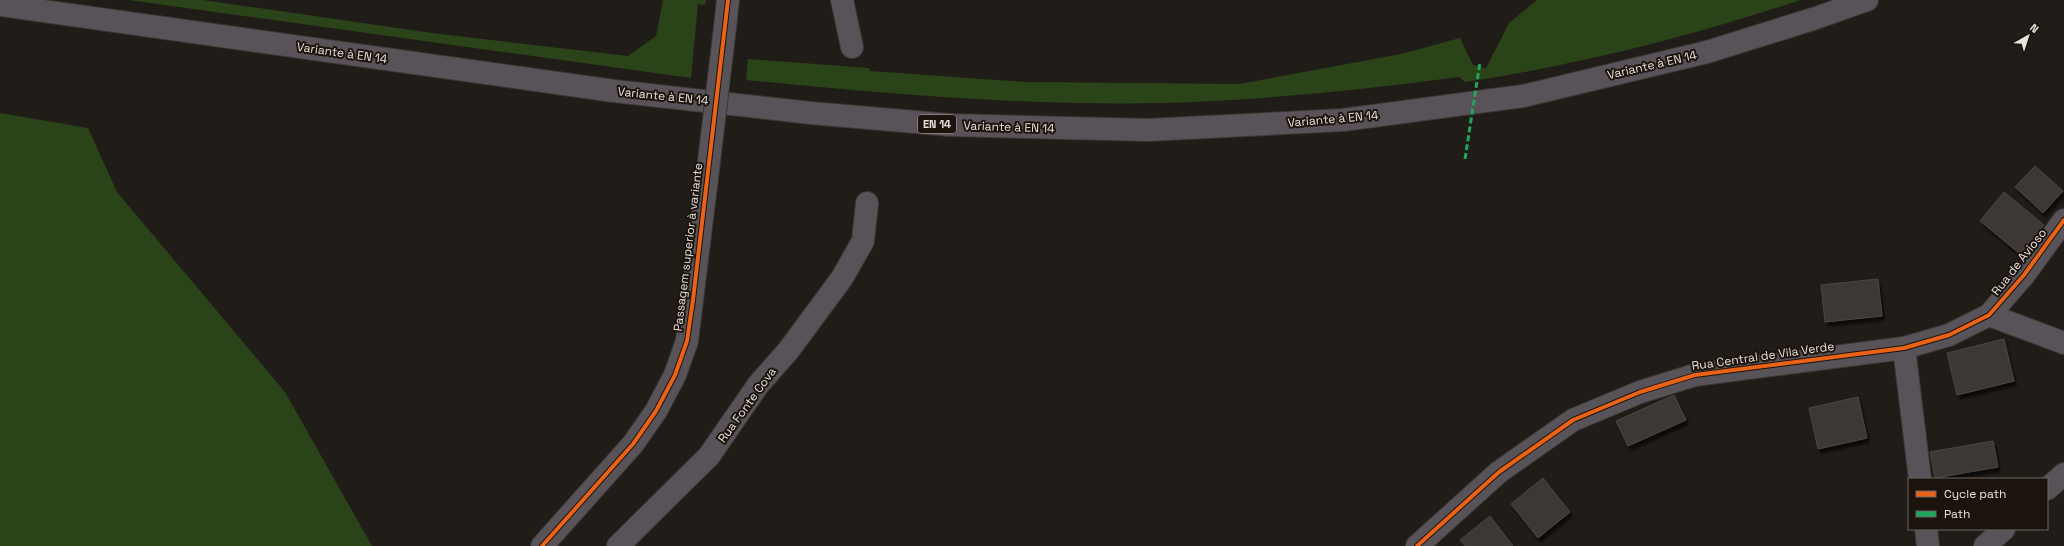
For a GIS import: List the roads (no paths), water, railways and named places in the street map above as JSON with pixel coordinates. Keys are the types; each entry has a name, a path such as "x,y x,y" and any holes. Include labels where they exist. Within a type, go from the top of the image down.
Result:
{"main road":[{"name":"Variante à EN 14","path":"0,5 614,91 795,111 950,125 1148,130 1344,120 1523,96 1707,52 1816,18 1867,0"}],"street":[{"name":"Passagem superior à variante","path":"542,546 633,444 656,411 675,376 688,334 728,0"},
{"path":"842,0 852,47"},
{"name":"Rua Fonte Cova","path":"618,546 709,456 758,384 788,351 842,278 863,241 867,203"},
{"name":"Rua de Avioso","path":"1989,315 2024,275 2064,220"},
{"path":"1989,315 2064,343"},
{"name":"Rua Central de Vila Verde","path":"1417,546 1498,472 1573,420 1640,392 1695,375 1904,348 1945,338 1989,315"},
{"path":"1904,348 1920,478"},
{"path":"2048,488 2064,474"},
{"path":"1926,530 1928,546"},
{"path":"1985,546 2003,530"}]}
